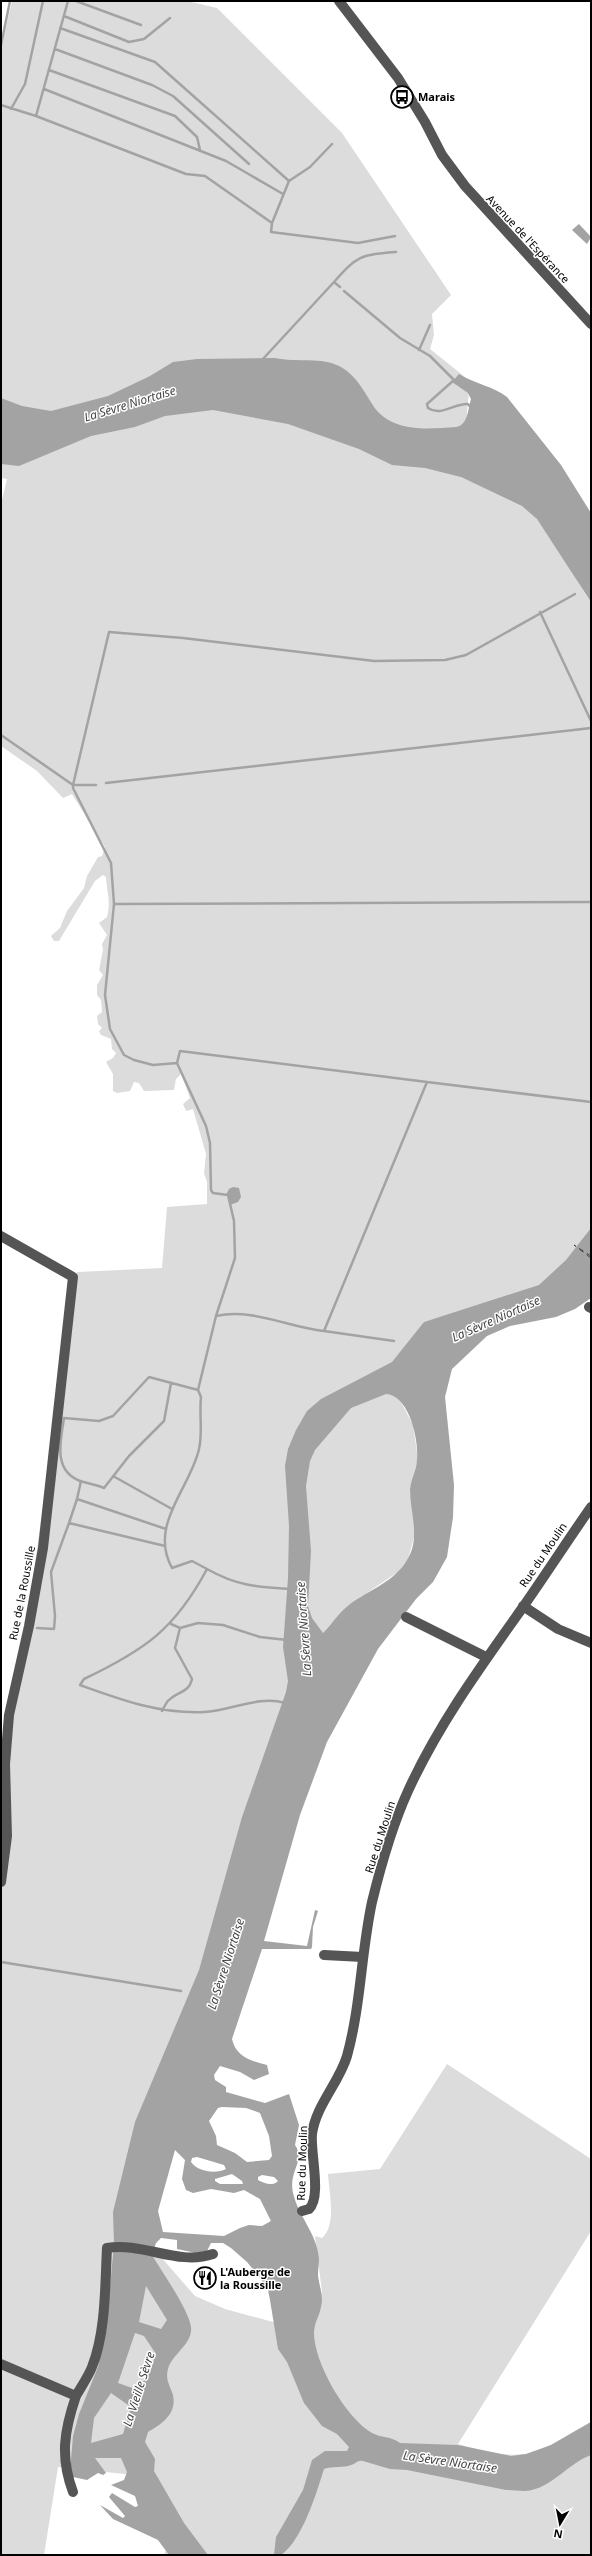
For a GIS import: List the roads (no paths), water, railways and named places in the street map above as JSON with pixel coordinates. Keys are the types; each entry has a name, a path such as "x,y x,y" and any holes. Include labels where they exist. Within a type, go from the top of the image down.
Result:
{"street":[{"name":"Avenue de l'Espérance","path":"339,1 398,78 425,122 441,141 451,166 478,203 591,324"},
{"name":"Rue de la Roussille","path":"1,1236 73,1277 41,1563 9,1715 5,1764 7,1836 1,1882"},
{"name":"Rue du Moulin","path":"302,2211 309,2209 315,2199 312,2134 316,2119 345,2060 356,2016 363,1957 373,1902 391,1838 408,1791 450,1713 486,1657 591,1507"},
{"path":"523,1606 558,1629 591,1643"},
{"path":"406,1617 486,1657"},
{"path":"324,1955 363,1957"},
{"path":"73,2492 65,2471 64,2454 67,2426 76,2396 93,2366 102,2318 107,2248 112,2247 158,2252 195,2259 213,2254"},
{"path":"1,2364 76,2396"}],"water":[{"path":"579,224 591,237 587,244 572,230"},
{"name":"La Sèvre Niortaise","path":"275,358 326,362 341,367 356,379 374,407 382,415 391,421 412,428 456,427 463,423 467,416 471,399 468,393 452,382 459,374 502,393 507,397 561,465 591,513 591,602 537,519 522,506 461,477 425,468 392,465 359,449 288,424 213,410 165,416 135,427 91,436 19,466 1,464 1,398 22,406 51,411 108,396 150,376 173,362 197,359"},
{"path":"233,1187 239,1188 241,1197 238,1202 230,1205 228,1195 226,1195 229,1189"},
{"path":"591,1228 591,1298 575,1309 556,1317 510,1326 487,1336 452,1369 445,1397 454,1485 453,1517 447,1557 433,1582 416,1599 378,1649 327,1742 300,1815 264,1941 307,1946 315,1910 318,1911 313,1927 312,1947 311,1949 262,1949 232,2039 237,2050 245,2057 255,2062 267,2065 269,2074 254,2080 240,2072 220,2066 214,2075 215,2080 226,2087 226,2092 265,2103 289,2094 299,2125 295,2145 299,2156 293,2178 293,2193 299,2210 315,2241 319,2259 318,2275 322,2303 314,2329 315,2345 325,2374 333,2389 342,2403 362,2426 375,2435 393,2439 400,2443 458,2445 511,2456 526,2454 551,2445 591,2422 591,2455 576,2463 547,2484 526,2491 506,2490 407,2470 390,2469 363,2461 359,2461 348,2466 324,2469 308,2515 296,2538 289,2548 281,2555 274,2555 276,2537 303,2490 312,2460 325,2451 347,2451 349,2447 337,2434 322,2426 304,2403 287,2362 278,2349 268,2290 247,2262 223,2243 211,2243 207,2251 196,2253 177,2249 177,2240 161,2238 156,2243 152,2255 185,2311 191,2327 191,2333 186,2344 170,2364 167,2373 167,2379 174,2402 171,2413 163,2422 148,2432 145,2442 155,2459 154,2471 184,2523 208,2555 169,2555 158,2540 113,2519 100,2505 123,2518 125,2516 109,2497 112,2493 135,2507 138,2506 135,2496 111,2485 124,2480 127,2472 121,2458 95,2458 106,2473 103,2475 98,2473 87,2480 73,2477 70,2471 73,2436 79,2414 98,2367 107,2320 114,2244 113,2212 135,2122 199,1970 242,1817 286,1692 288,1681 283,1647 288,1578 289,1526 285,1466 288,1449 296,1430 307,1411 321,1399 392,1362 424,1322 539,1285 566,1260","holes":["386,1394 394,1396 401,1402 406,1410 414,1430 417,1451 417,1463 410,1489 414,1534 411,1552 407,1560 402,1568 388,1580 346,1607 323,1633 312,1618 308,1606 311,1551 306,1486 310,1461 315,1450 351,1408","222,2107 246,2108 260,2113 269,2136 272,2156 269,2160 247,2162 235,2153 217,2145 216,2136 209,2121 218,2108","175,2150 185,2160 182,2179 186,2190 193,2193 211,2189 234,2193 244,2190 260,2199 271,2221 262,2226 249,2225 224,2236 163,2232 158,2211","197,2157 224,2165 226,2169 212,2172 198,2168 191,2162 192,2158","232,2174 242,2181 243,2184 220,2184 215,2181 215,2179","262,2175 274,2177 278,2181 271,2184 258,2180 258,2177","146,2286 167,2320 161,2329 139,2322","135,2333 144,2336 156,2354 151,2369 138,2390 118,2383","111,2393 131,2407 123,2434 91,2443 94,2418"]}],"waterway":[{"path":"1,45 10,1"},
{"path":"11,109 25,84 43,1"},
{"path":"36,116 68,1"},
{"path":"76,1 141,25"},
{"path":"64,16 129,42 144,39 170,18"},
{"path":"60,28 155,62 289,181 272,223"},
{"path":"55,49 152,85 173,96 249,164"},
{"path":"49,70 175,116 197,137 200,150"},
{"path":"44,89 226,161 283,194"},
{"path":"1,105 36,116 186,174 205,176 272,223 271,232 358,243 395,236"},
{"path":"289,181 310,167 332,144"},
{"path":"340,287 334,282 355,261 374,254 396,252"},
{"path":"262,360 334,282"},
{"path":"344,291 400,338 430,356 455,381"},
{"path":"419,350 430,325"},
{"path":"454,380 427,404 428,408 438,411 463,404 468,404 471,408"},
{"path":"1,735 73,785 109,632 183,638 374,661 445,660 466,655 575,594"},
{"path":"540,612 591,721"},
{"path":"106,783 591,728"},
{"path":"96,785 73,785 73,788 111,863 114,904 105,995 110,1029 124,1055 134,1060 153,1065 177,1063"},
{"path":"114,904 591,902"},
{"path":"324,1331 243,1314 216,1316 235,1258 234,1221 228,1195 213,1193 211,1190 210,1143 206,1126 177,1063 180,1051 427,1082"},
{"path":"394,1341 324,1331 427,1082 591,1102"},
{"path":"171,1383 164,1421 129,1456 104,1488 80,1481 71,1476 65,1470 60,1454 64,1418 99,1421 113,1416 149,1377 198,1390 216,1316"},
{"path":"198,1390 201,1397 201,1436 199,1449 195,1463 168,1521 165,1537 166,1552 172,1568 192,1561 207,1569 183,1607 170,1623 156,1636 124,1658 84,1679 80,1685 126,1701 172,1711 214,1711 265,1701 285,1703"},
{"path":"113,1476 172,1509"},
{"path":"81,1481 77,1499 166,1529"},
{"path":"77,1499 69,1523 165,1546"},
{"path":"37,1628 54,1629 55,1616 51,1572 69,1523"},
{"name":"La Sèvre Niortaise","path":"207,1569 228,1579 248,1585 291,1589"},
{"path":"171,1624 180,1628 198,1623 223,1625 260,1637 287,1640"},
{"path":"162,1711 172,1697 186,1689 191,1684 192,1679 175,1648 180,1628"},
{"path":"1,1962 181,1991"}],"place":[{"name":"Marais","path":"402,97"},
{"name":"L'Auberge de la Roussille","path":"205,2278"}],"water label":[{"name":"La Vieille Sèvre","path":"139,2389"}]}
